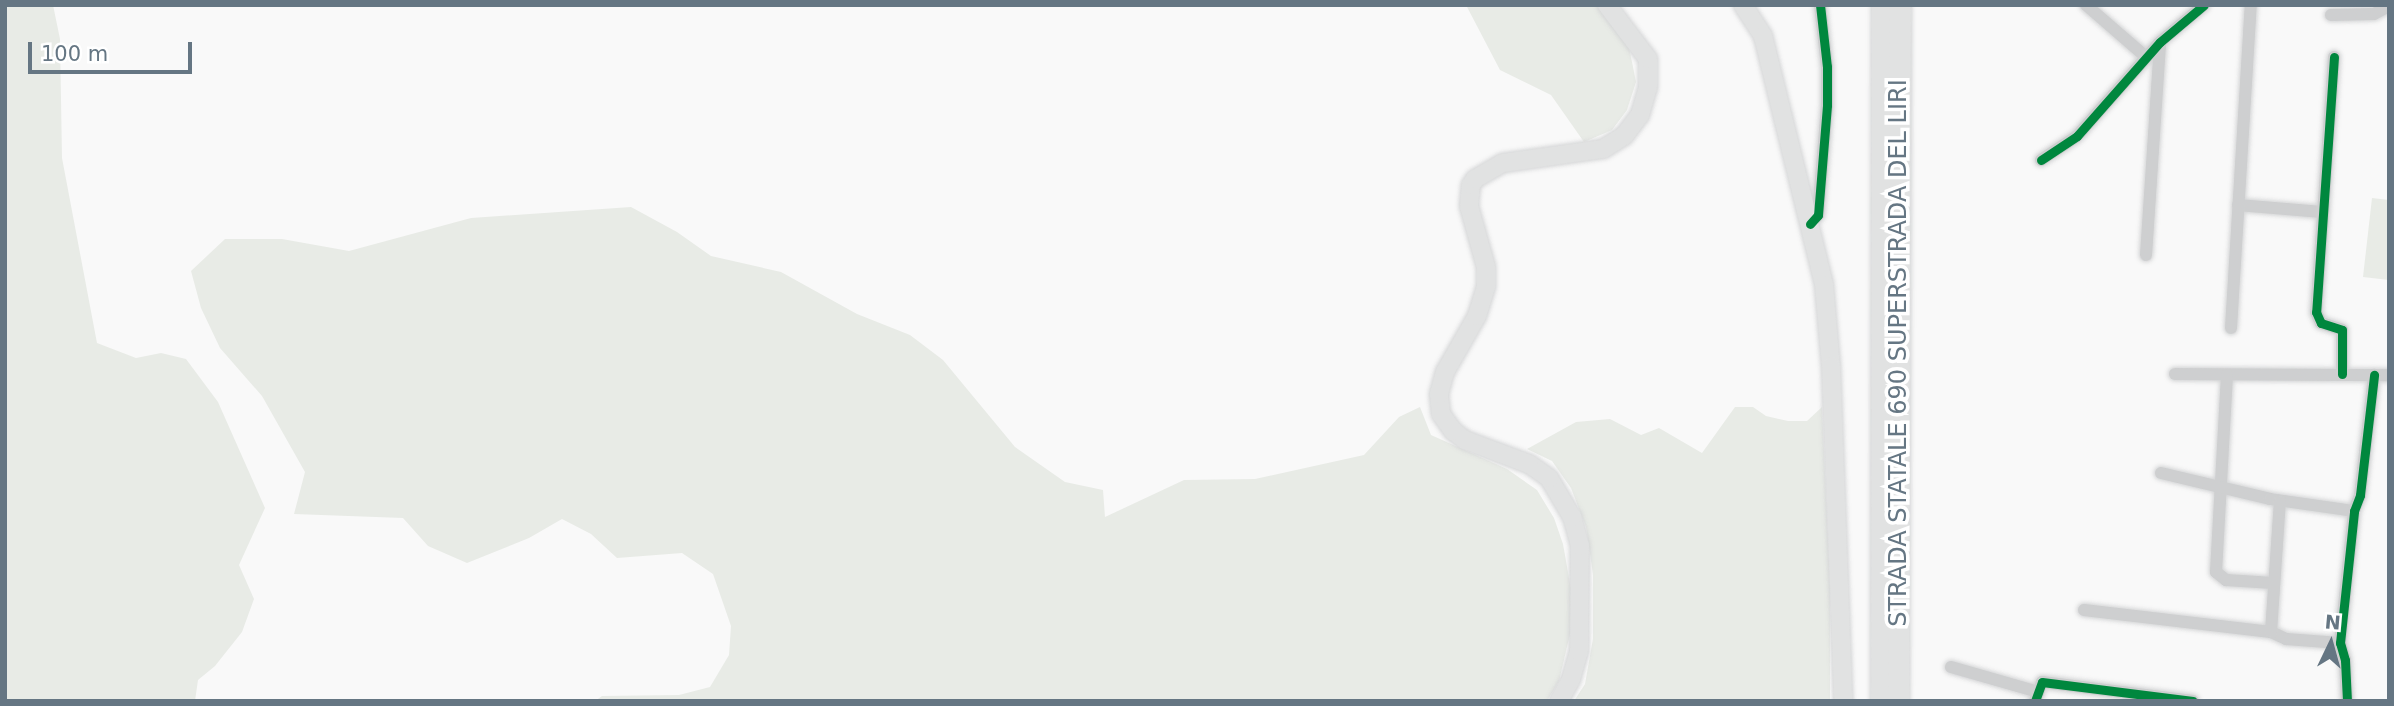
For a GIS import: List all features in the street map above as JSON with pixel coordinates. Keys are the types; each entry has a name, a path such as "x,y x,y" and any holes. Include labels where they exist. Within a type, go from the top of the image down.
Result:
{"highway":[{"name":"STRADA STATALE 690 SUPERSTRADA DEL LIRI","path":"1881,701 1882,5"},
{"name":"STRADA STATALE 690 SUPERSTRADA DEL LIRI","path":"1898,701 1900,5"}],"main road":[{"path":"1559,701 1571,679 1579,651 1580,546 1573,517 1549,478 1529,464 1465,440 1452,431 1441,414 1439,399 1445,372 1477,316 1486,286 1486,267 1469,206 1471,185 1475,179 1503,163 1603,149 1624,136 1640,115 1648,87 1648,59 1606,5"},
{"path":"1743,5 1763,36 1824,285 1831,366 1843,701"}],"street":[{"path":"1810,224 1818,215 1827,104 1820,5"},
{"path":"2086,5 2146,57"},
{"path":"2041,160 2077,136 2160,42 2204,5"},
{"path":"2231,328 2251,5"},
{"path":"2331,15 2374,14 2389,6"},
{"path":"2146,255 2160,42"},
{"path":"2334,57 2316,315 2321,323 2342,330 2342,374"},
{"path":"2238,205 2322,212"},
{"path":"2175,374 2389,375"},
{"path":"2227,375 2215,567 2217,575 2226,580 2273,583"},
{"path":"2347,701 2345,660 2340,643 2354,511 2359,498 2374,375"},
{"path":"2161,473 2280,500 2354,511"},
{"path":"2271,632 2280,500"},
{"path":"2084,610 2271,632 2286,639 2340,643"},
{"path":"1951,667 2036,696 2042,682 2193,701"}],"shaded area":[{"path":"5,5 53,5 60,39 62,158 97,343 136,358 161,353 186,359 218,402 265,508 239,565 254,599 242,632 215,666 198,680 195,701 5,701"},
{"path":"1466,5 1597,5 1629,47 1636,82 1627,110 1612,130 1584,142 1551,95 1500,70"},
{"path":"2372,198 2389,200 2389,280 2363,277"},
{"path":"631,207 677,232 711,256 781,272 857,314 910,335 943,360 1015,447 1065,482 1103,490 1105,517 1184,480 1255,479 1364,455 1399,417 1420,407 1431,435 1507,469 1537,490 1554,518 1563,544 1572,595 1570,634 1559,681 1547,701 595,701 602,696 679,695 710,687 729,655 731,626 713,574 682,553 617,558 591,534 562,519 529,538 467,563 428,546 403,518 294,514 305,472 262,396 220,348 201,308 191,271 225,239 282,239 349,251 471,218"},
{"path":"1735,407 1753,407 1766,416 1788,421 1807,421 1822,407 1830,586 1830,701 1574,701 1585,684 1593,639 1593,574 1586,527 1571,488 1552,461 1527,449 1576,422 1610,419 1641,435 1659,428 1702,453"}],"cycle path":[{"path":"1810,224 1818,215 1827,105 1827,67 1820,5"},
{"path":"2041,160 2077,136 2160,42 2204,5"},
{"path":"2334,57 2316,312 2321,323 2342,330 2342,374"},
{"path":"2347,701 2345,660 2340,643 2354,511 2360,495 2374,375"},
{"path":"2035,701 2042,682 2193,701"}]}
